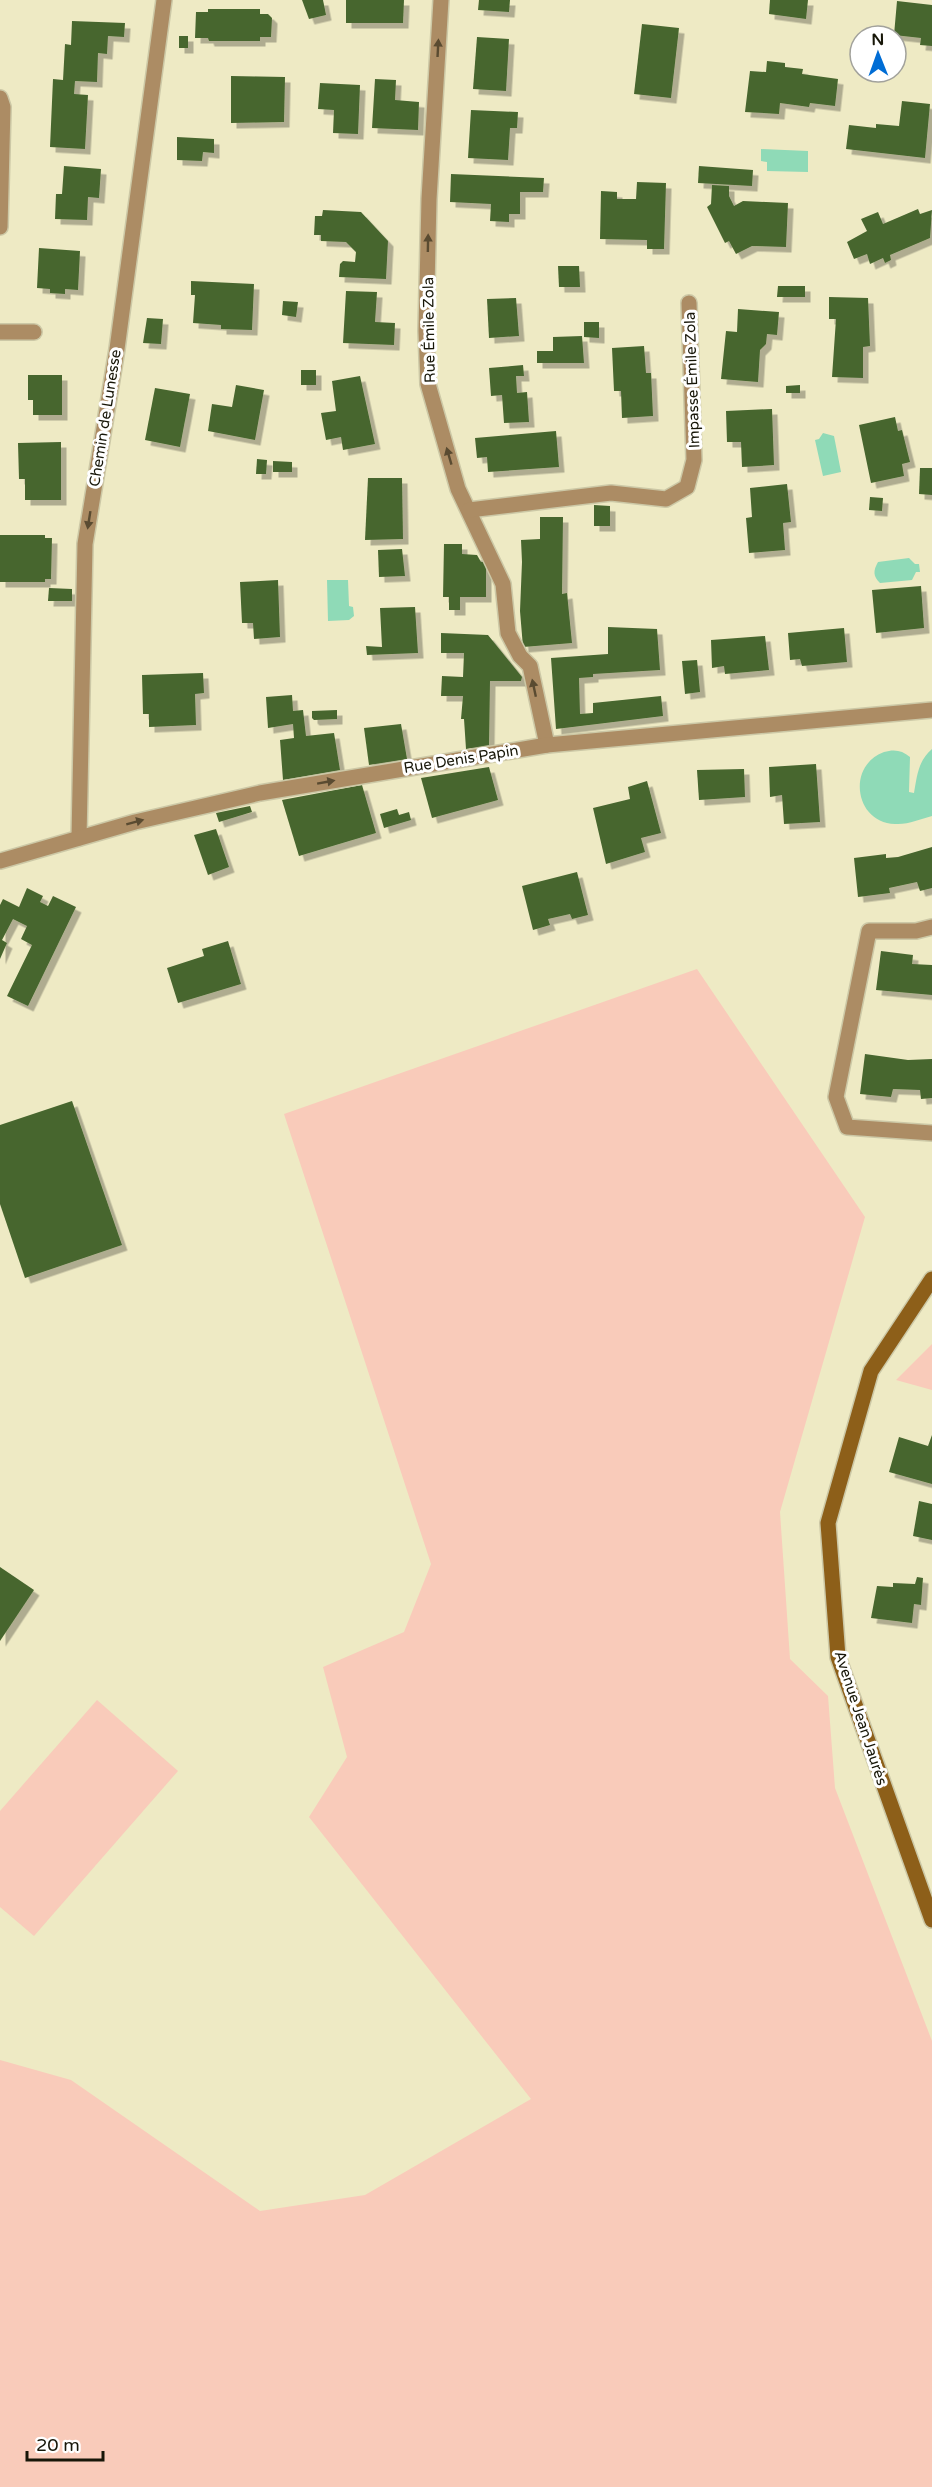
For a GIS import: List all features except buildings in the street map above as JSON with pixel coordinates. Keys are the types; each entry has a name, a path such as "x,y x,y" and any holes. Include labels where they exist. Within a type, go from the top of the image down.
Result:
{"main road":[{"name":"Avenue Jean Jaurès","path":"932,1279 871,1371 828,1523 838,1657 932,1920"}],"street":[{"name":"Chemin de Lunesse","path":"79,837 85,544 121,317 164,0"},
{"name":"Rue Émile Zola","path":"441,0 429,199 426,331 429,384 458,489 504,584 508,633 520,656 530,666 546,745"},
{"path":"0,98 3,107 0,227"},
{"name":"Impasse Émile Zola","path":"469,510 611,492 666,499 687,487 694,460 689,303"},
{"path":"0,332 34,332"},
{"name":"Rue Denis Papin","path":"0,861 79,837 260,793 546,745 932,710"},
{"path":"932,927 916,931 869,931 836,1097 847,1127 932,1133"}],"shaded area":[{"path":"761,149 808,151 808,172 767,171 767,162 761,161"},
{"path":"823,433 834,436 841,472 823,476 815,440 819,439"},
{"path":"909,558 915,564 919,564 920,572 916,572 912,580 880,583 876,578 875,571 878,562"},
{"path":"327,580 348,580 349,606 353,607 354,616 349,620 328,621"},
{"path":"932,749 932,816 909,823 895,824 881,821 871,814 860,793 860,781 864,769 872,759 891,751 898,751 910,757 909,792 914,793 921,764"},
{"path":"697,969 865,1217 780,1512 790,1659 828,1696 835,1788 932,2041 932,2487 0,2487 0,2060 71,2080 260,2211 365,2195 531,2099 309,1817 347,1757 323,1667 404,1632 431,1564 284,1114"},
{"path":"932,1344 932,1390 896,1380"},
{"path":"97,1700 178,1771 34,1936 0,1907 0,1811"}]}
